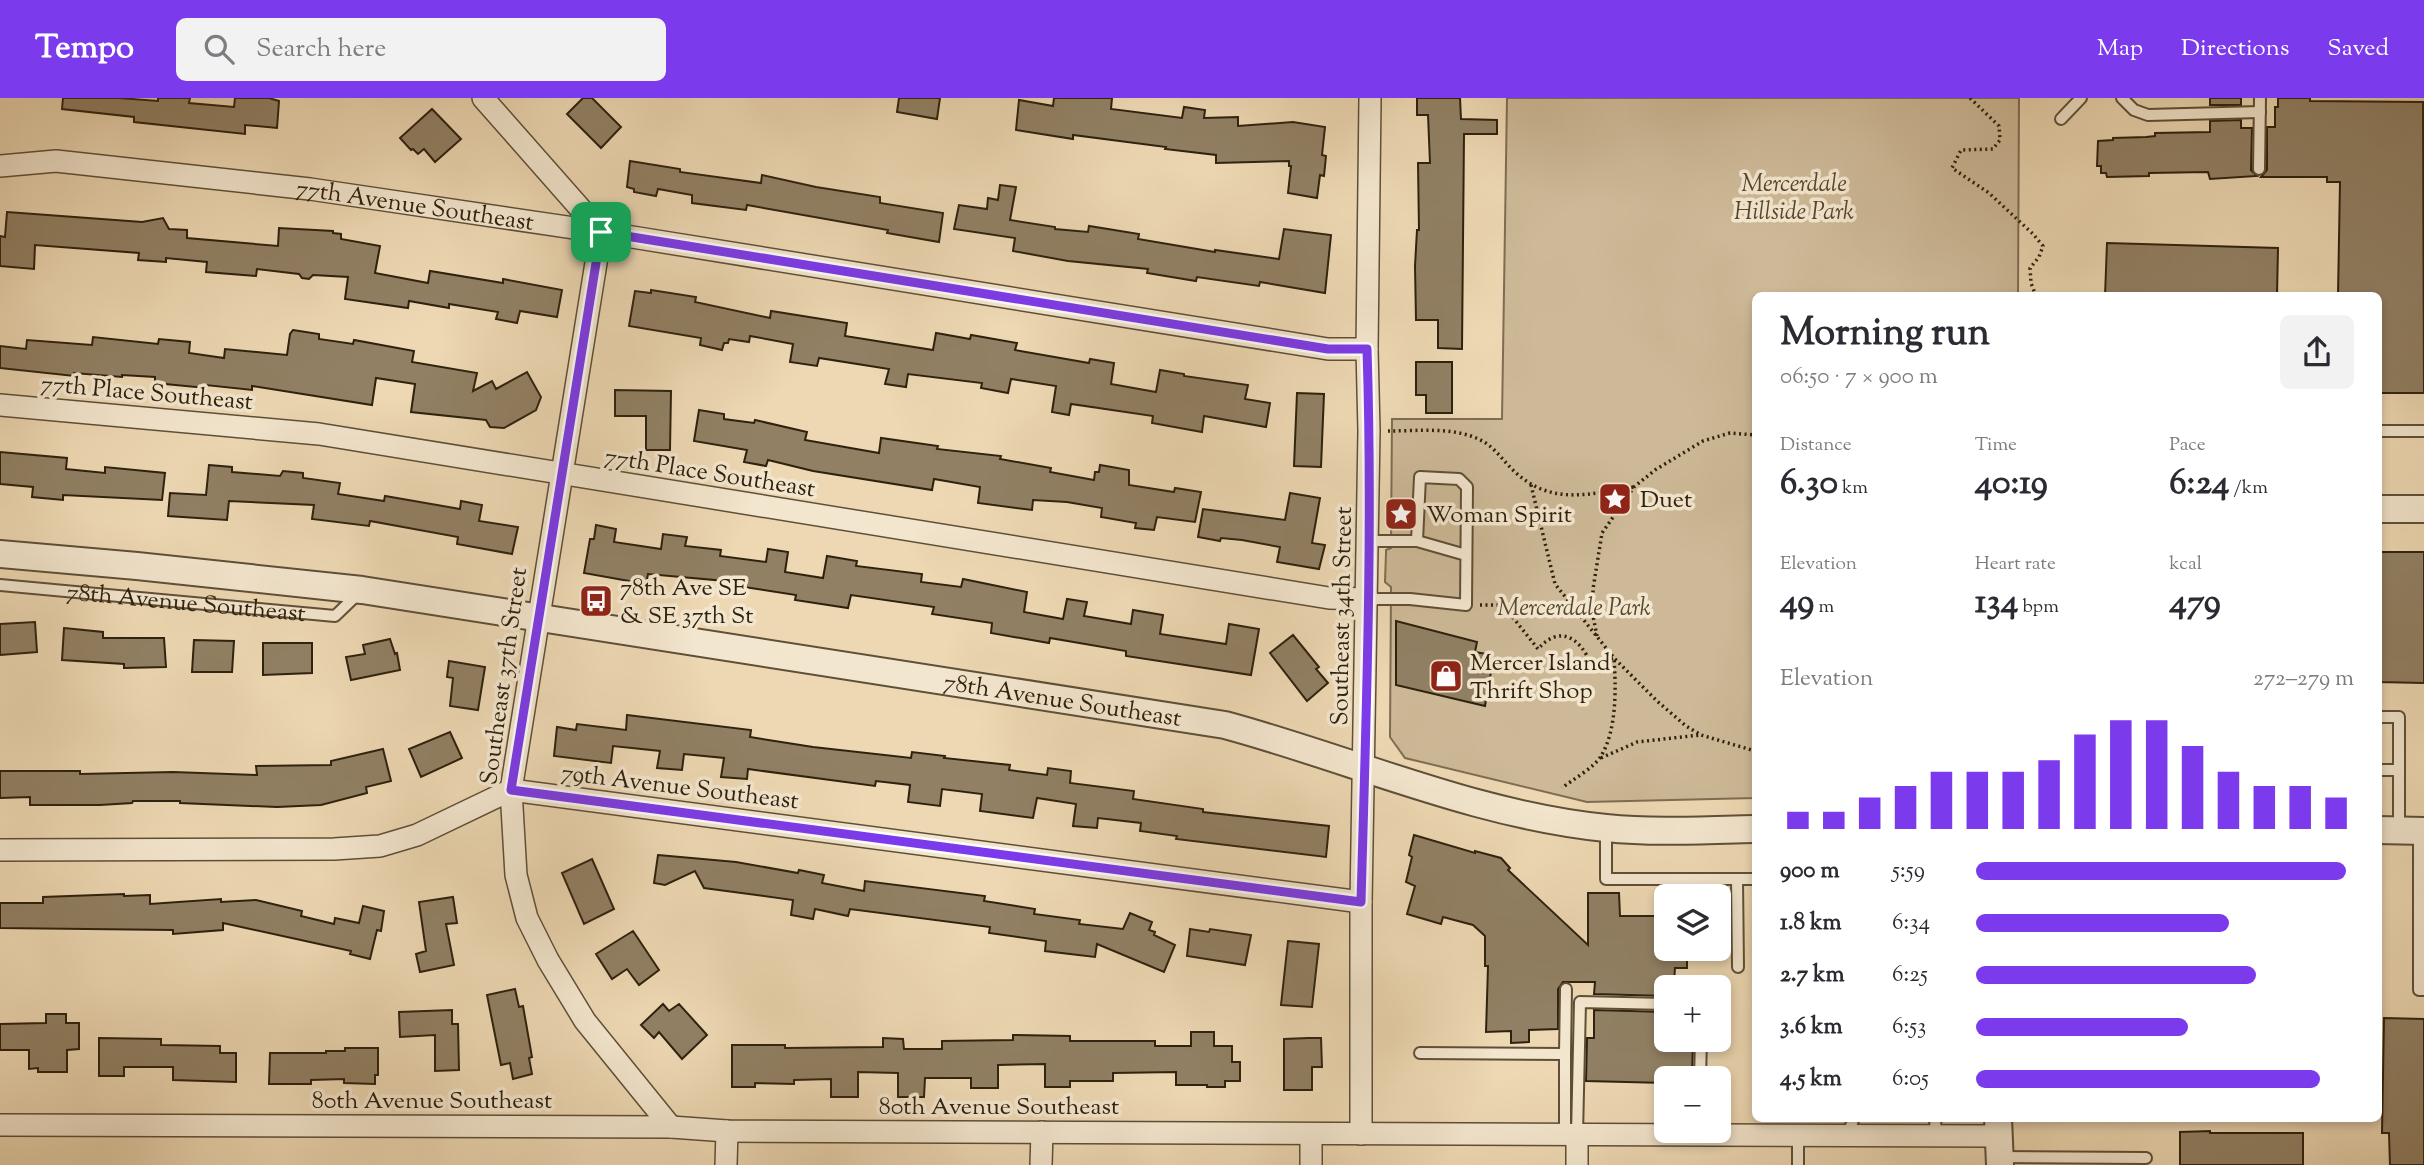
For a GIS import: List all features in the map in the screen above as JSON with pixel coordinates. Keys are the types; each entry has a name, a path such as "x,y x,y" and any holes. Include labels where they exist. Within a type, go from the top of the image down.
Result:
{"street":[{"path":"483,98 601,232"},
{"name":"Southeast 34th Street","path":"1361,1134 1361,902 1368,599 1370,98"},
{"name":"77th Avenue Southeast","path":"0,166 56,161 310,189 601,232 1314,346 1367,349"},
{"name":"Southeast 37th Street","path":"601,232 511,790 516,875 527,918 548,960 585,1021 671,1127"},
{"name":"77th Place Southeast","path":"0,405 319,434 1329,598 1368,599"},
{"path":"2382,509 2424,509"},
{"name":"78th Avenue Southeast","path":"0,554 362,590 1225,725 1444,794 1539,817 1606,828 1752,829"},
{"path":"0,850 334,849 380,846 418,835 511,790"},
{"name":"79th Avenue Southeast","path":"511,790 1361,902"},
{"name":"80th Avenue Southeast","path":"0,1125 671,1127 727,1131 1654,1134"},
{"name":"80th Avenue Southeast","path":"1731,1134 1798,1135 1850,1127 1935,1127 1999,1144"},
{"path":"726,1165 727,1131"},
{"path":"1041,1165 1042,1132"},
{"path":"1311,1134 1311,1165"},
{"path":"1571,1135 1577,1165"}],"lane":[{"path":"2061,119 2081,98"},
{"path":"2122,98 2134,110 2148,114 2260,113"},
{"path":"2259,169 2260,98"},
{"path":"2382,431 2424,431"},
{"path":"1368,599 1410,599 1466,605 1467,488 1460,479 1420,477 1417,541"},
{"path":"1368,541 1417,541 1466,555"},
{"name":"78th Avenue Southeast","path":"0,585 335,616 362,590"},
{"path":"2382,717 2399,717 2399,770 2419,990 2424,990"},
{"path":"2382,770 2399,770"},
{"path":"1606,828 1606,879 1752,879"},
{"path":"1737,879 1738,967"},
{"path":"1566,989 1565,1054 1571,1135"},
{"path":"1571,1135 1580,1002 1654,1004"},
{"path":"1420,1053 1565,1054"},
{"path":"1798,1135 1798,1165"},
{"path":"1999,1144 2146,1158"}],"path":[{"path":"1970,98 1999,126 2000,141 1993,149 1961,150 1952,168 1989,193 2043,246 2039,257 2030,268 2034,292"},
{"path":"1369,431 1440,431 1466,434 1486,442 1531,485 1563,496 1634,487"},
{"path":"1598,638 1593,616 1593,589 1602,533 1634,487 1655,470 1703,441 1730,433 1752,435"},
{"path":"1531,485 1555,584 1598,638 1657,701 1686,726 1701,735 1752,750"},
{"path":"1487,604 1503,605 1538,649 1545,641 1559,637 1575,639 1584,649 1591,664 1614,657"},
{"path":"1601,758 1614,712 1614,657"},
{"path":"1562,788 1601,758 1637,742 1701,735"}],"green space":[{"name":"Mercerdale Park","path":"1507,98 2019,98 2018,292 1752,292 1752,798 1587,802 1405,758 1390,737 1391,587 1385,582 1386,550 1391,548 1392,419 1502,419"}],"building":[{"path":"63,98 158,101 158,98 190,98 189,103 234,107 235,98 269,98 279,101 277,128 245,125 245,134 134,122 134,117 62,109"},
{"path":"583,98 592,98 621,127 601,148 567,114"},
{"path":"899,98 940,98 937,119 897,112"},
{"path":"1054,98 1112,98 1111,109 1182,118 1184,107 1205,110 1204,118 1238,117 1238,126 1293,122 1325,127 1322,155 1326,156 1324,176 1320,175 1317,198 1288,193 1291,166 1289,161 1216,163 1216,155 1073,135 1073,139 1016,130 1019,100 1053,106"},
{"path":"1417,98 1460,98 1461,119 1497,120 1497,134 1464,134 1462,349 1438,348 1438,320 1416,320 1418,163 1430,163 1428,115 1417,115"},
{"path":"2210,98 2241,98 2241,105 2210,105"},
{"path":"2278,98 2310,98 2310,101 2423,102 2424,393 2382,393 2382,292 2338,292 2340,182 2327,182 2327,177 2261,177 2267,170 2267,127 2275,127 2275,107 2278,107"},
{"path":"432,109 461,139 435,162 424,149 418,154 400,138"},
{"path":"2241,120 2241,128 2252,128 2251,170 2257,176 2210,179 2208,172 2107,177 2106,173 2101,173 2101,166 2097,166 2098,141 2155,136 2155,133 2210,132 2210,121"},
{"path":"630,161 680,169 680,172 761,183 762,175 880,197 880,203 943,213 939,242 887,233 888,230 747,205 746,210 692,203 692,195 658,189 656,196 634,192 634,189 627,187"},
{"path":"1000,185 1016,187 1010,220 1055,229 1088,232 1089,226 1139,234 1138,239 1279,259 1284,229 1331,235 1325,293 1260,282 1259,286 1197,277 1196,281 1147,273 1148,269 1068,261 1013,251 1015,238 954,229 959,205 987,209 988,198 998,200"},
{"path":"7,212 142,222 163,218 169,229 187,230 187,238 278,246 279,228 333,231 341,234 341,239 380,246 375,273 428,283 430,271 503,283 503,279 562,290 557,317 520,311 517,323 496,319 498,312 449,304 449,308 409,301 408,308 345,299 348,277 313,275 309,279 302,278 299,274 257,269 256,276 206,272 207,262 166,258 166,262 138,260 139,253 35,245 34,269 0,266 0,236 5,237"},
{"path":"2107,243 2278,248 2277,292 2105,292"},
{"path":"651,290 696,297 695,302 770,318 771,311 847,323 845,336 933,350 936,333 970,339 971,335 1017,343 1015,350 1089,363 1090,359 1114,363 1111,384 1156,392 1160,370 1248,385 1245,399 1270,403 1266,427 1204,416 1202,432 1152,423 1153,416 1071,404 1069,415 1052,412 1056,386 1011,379 1008,393 981,388 982,383 908,374 906,387 885,384 889,369 819,358 817,366 790,362 793,344 750,336 749,342 729,339 722,350 700,345 701,338 629,326 635,291 651,293"},
{"path":"293,330 319,334 319,339 353,344 354,340 414,351 412,362 477,373 473,391 492,381 496,389 527,372 541,397 536,410 504,428 490,427 486,420 411,412 415,384 376,378 372,405 252,386 252,390 206,385 206,388 155,383 155,377 74,373 74,376 0,368 0,346 26,349 27,340 92,345 93,337 158,344 159,339 190,342 189,353 224,358 225,349 287,355"},
{"path":"1416,362 1452,362 1452,413 1426,413 1426,395 1416,395"},
{"path":"615,390 671,391 670,450 646,450 646,416 615,416"},
{"path":"1297,393 1324,394 1321,467 1294,466"},
{"path":"699,410 724,414 724,419 754,423 755,420 807,432 805,440 879,453 881,438 938,446 937,449 1001,456 1000,459 1051,468 1050,472 1094,480 1100,465 1129,470 1129,485 1174,492 1175,488 1201,492 1195,522 1157,517 1154,530 1135,528 1136,523 1101,517 1102,508 1067,502 1033,500 1032,510 978,503 980,487 934,479 932,490 813,471 768,460 766,466 744,462 747,450 694,441"},
{"path":"0,452 67,458 66,469 105,473 105,467 165,473 162,500 63,495 63,500 32,497 33,487 0,484"},
{"path":"209,465 232,467 232,472 280,476 283,471 303,473 303,478 340,483 338,494 384,501 385,496 460,509 461,501 482,505 479,521 518,527 512,554 457,544 458,537 370,521 369,526 312,519 314,505 229,501 227,520 168,516 170,493 206,495"},
{"path":"1290,493 1320,498 1312,543 1325,545 1319,569 1277,562 1280,547 1242,540 1221,538 1220,541 1198,537 1203,509 1285,520"},
{"path":"596,525 616,529 614,542 661,549 663,534 687,537 685,546 721,550 720,556 766,562 768,549 788,552 785,572 823,578 827,556 857,561 856,566 922,574 921,582 961,587 963,579 1027,592 1024,612 1063,619 1067,599 1087,602 1084,616 1131,624 1133,610 1163,615 1160,634 1226,644 1229,624 1259,629 1251,675 1126,656 1126,651 1050,638 1049,643 991,633 992,623 932,614 934,607 851,595 848,608 795,600 796,595 724,584 725,581 648,574 646,584 584,573 590,539 594,539"},
{"path":"2382,552 2424,552 2424,683 2382,682"},
{"name":"Mercer Island Thrift Shop","path":"1396,621 1477,642 1475,652 1487,654 1487,672 1491,672 1485,706 1396,685"},
{"path":"35,622 37,652 0,655 0,624"},
{"path":"64,628 103,632 103,638 164,638 166,667 124,668 124,664 62,660"},
{"path":"1293,635 1319,667 1316,669 1328,683 1307,701 1270,653"},
{"path":"390,639 395,654 397,653 400,670 351,680 346,657 365,654 363,645"},
{"path":"194,640 234,641 232,672 192,672"},
{"path":"263,643 312,643 312,673 263,675"},
{"path":"449,661 485,667 478,710 450,706 453,678 447,677"},
{"path":"627,715 751,730 750,737 813,747 911,758 912,752 1010,765 1009,770 1047,775 1048,768 1071,771 1070,783 1134,791 1133,799 1203,809 1203,812 1329,826 1326,857 1176,839 1177,836 1140,831 1141,823 1098,818 1097,828 1073,826 1076,804 1037,798 1033,818 980,811 982,794 942,789 940,806 908,802 910,785 876,781 875,786 748,769 747,779 721,777 724,758 684,754 682,770 657,768 660,751 613,746 611,763 554,756 557,727 576,730 577,724 626,730"},
{"path":"450,732 462,758 421,777 409,749"},
{"path":"383,749 391,781 366,787 367,793 321,805 277,807 133,801 100,805 30,805 30,797 0,798 0,771 257,775 256,766 331,765 331,761"},
{"path":"1414,835 1501,858 1510,868 1508,870 1588,945 1588,893 1619,893 1620,916 1654,916 1654,961 1687,961 1687,968 1675,968 1674,975 1654,975 1654,996 1594,994 1595,982 1563,982 1558,989 1558,1029 1529,1030 1529,1042 1511,1043 1511,1031 1486,1032 1488,966 1485,966 1485,936 1473,925 1443,917 1441,924 1407,914 1415,886 1406,882 1412,857 1409,855"},
{"path":"658,855 736,862 798,873 799,870 824,875 822,883 864,891 865,881 985,896 984,901 1035,909 1034,914 1080,920 1079,924 1123,929 1130,913 1152,922 1149,930 1155,932 1154,935 1175,945 1164,972 1097,944 1095,957 1045,951 1046,941 989,933 990,927 850,909 848,916 815,909 813,919 791,915 793,900 704,888 695,871 665,885 654,883"},
{"path":"592,859 614,909 584,924 562,873"},
{"path":"150,895 150,904 221,899 221,902 256,900 302,911 301,916 334,924 335,918 359,923 363,906 384,911 381,931 377,930 370,959 350,954 351,951 223,923 223,930 173,934 173,930 0,928 0,903 43,903 43,897"},
{"path":"453,897 457,923 446,924 454,965 420,972 416,954 426,951 419,902"},
{"path":"1190,929 1251,935 1245,965 1187,956"},
{"path":"633,931 659,970 639,985 627,969 612,979 596,954"},
{"path":"1288,941 1319,944 1312,1007 1281,1005"},
{"path":"515,989 519,1007 523,1006 532,1057 529,1058 532,1074 513,1079 510,1063 501,1065 487,995"},
{"path":"663,1004 669,1011 679,1004 707,1035 682,1059 659,1032 654,1038 641,1025"},
{"path":"452,1010 452,1024 458,1024 459,1070 435,1071 435,1035 400,1037 399,1012"},
{"path":"1594,1010 1654,1012 1654,1052 1693,1052 1692,1066 1654,1066 1654,1083 1586,1081 1587,1038 1594,1038"},
{"path":"46,1014 66,1014 66,1023 79,1023 79,1049 67,1050 67,1072 38,1072 38,1068 29,1069 29,1050 0,1050 0,1024 46,1023"},
{"path":"2384,1018 2424,1019 2424,1165 2390,1165 2389,1133 2382,1133"},
{"path":"1191,1032 1214,1032 1214,1046 1232,1046 1232,1062 1240,1062 1240,1081 1225,1081 1225,1087 1207,1087 1176,1085 1176,1072 1113,1073 1113,1081 1070,1081 1070,1087 1045,1087 1045,1064 998,1065 998,1088 971,1088 971,1078 925,1078 924,1097 898,1097 898,1073 858,1072 858,1097 831,1097 831,1079 794,1080 794,1084 755,1083 755,1087 732,1087 732,1045 785,1045 785,1048 883,1047 883,1038 903,1039 904,1049 942,1049 942,1041 1013,1040 1013,1035 1070,1036 1070,1041 1155,1041 1155,1046 1191,1046"},
{"path":"99,1038 161,1039 161,1045 220,1046 220,1053 236,1053 236,1082 173,1080 173,1067 124,1067 124,1076 99,1076"},
{"path":"1321,1038 1322,1067 1312,1067 1312,1090 1284,1090 1284,1039"},
{"path":"345,1048 378,1048 378,1075 375,1075 375,1084 344,1083 344,1079 311,1080 311,1084 269,1084 270,1053 326,1053 345,1051"},
{"path":"2180,1132 2303,1133 2303,1165 2180,1165"}],"place":[{"name":"Duet","path":"1615,499"},
{"name":"Woman Spirit","path":"1401,514"},
{"name":"78th Ave SE & SE 37th St","path":"596,601"},
{"name":"Mercer Island Thrift Shop","path":"1446,676"}],"route":[{"path":"601,232 1328,349 1367,349 1368,599 1361,902 511,790 601,232"}],"park label":[{"name":"Mercerdale Hillside Park","path":"1794,197"}]}
